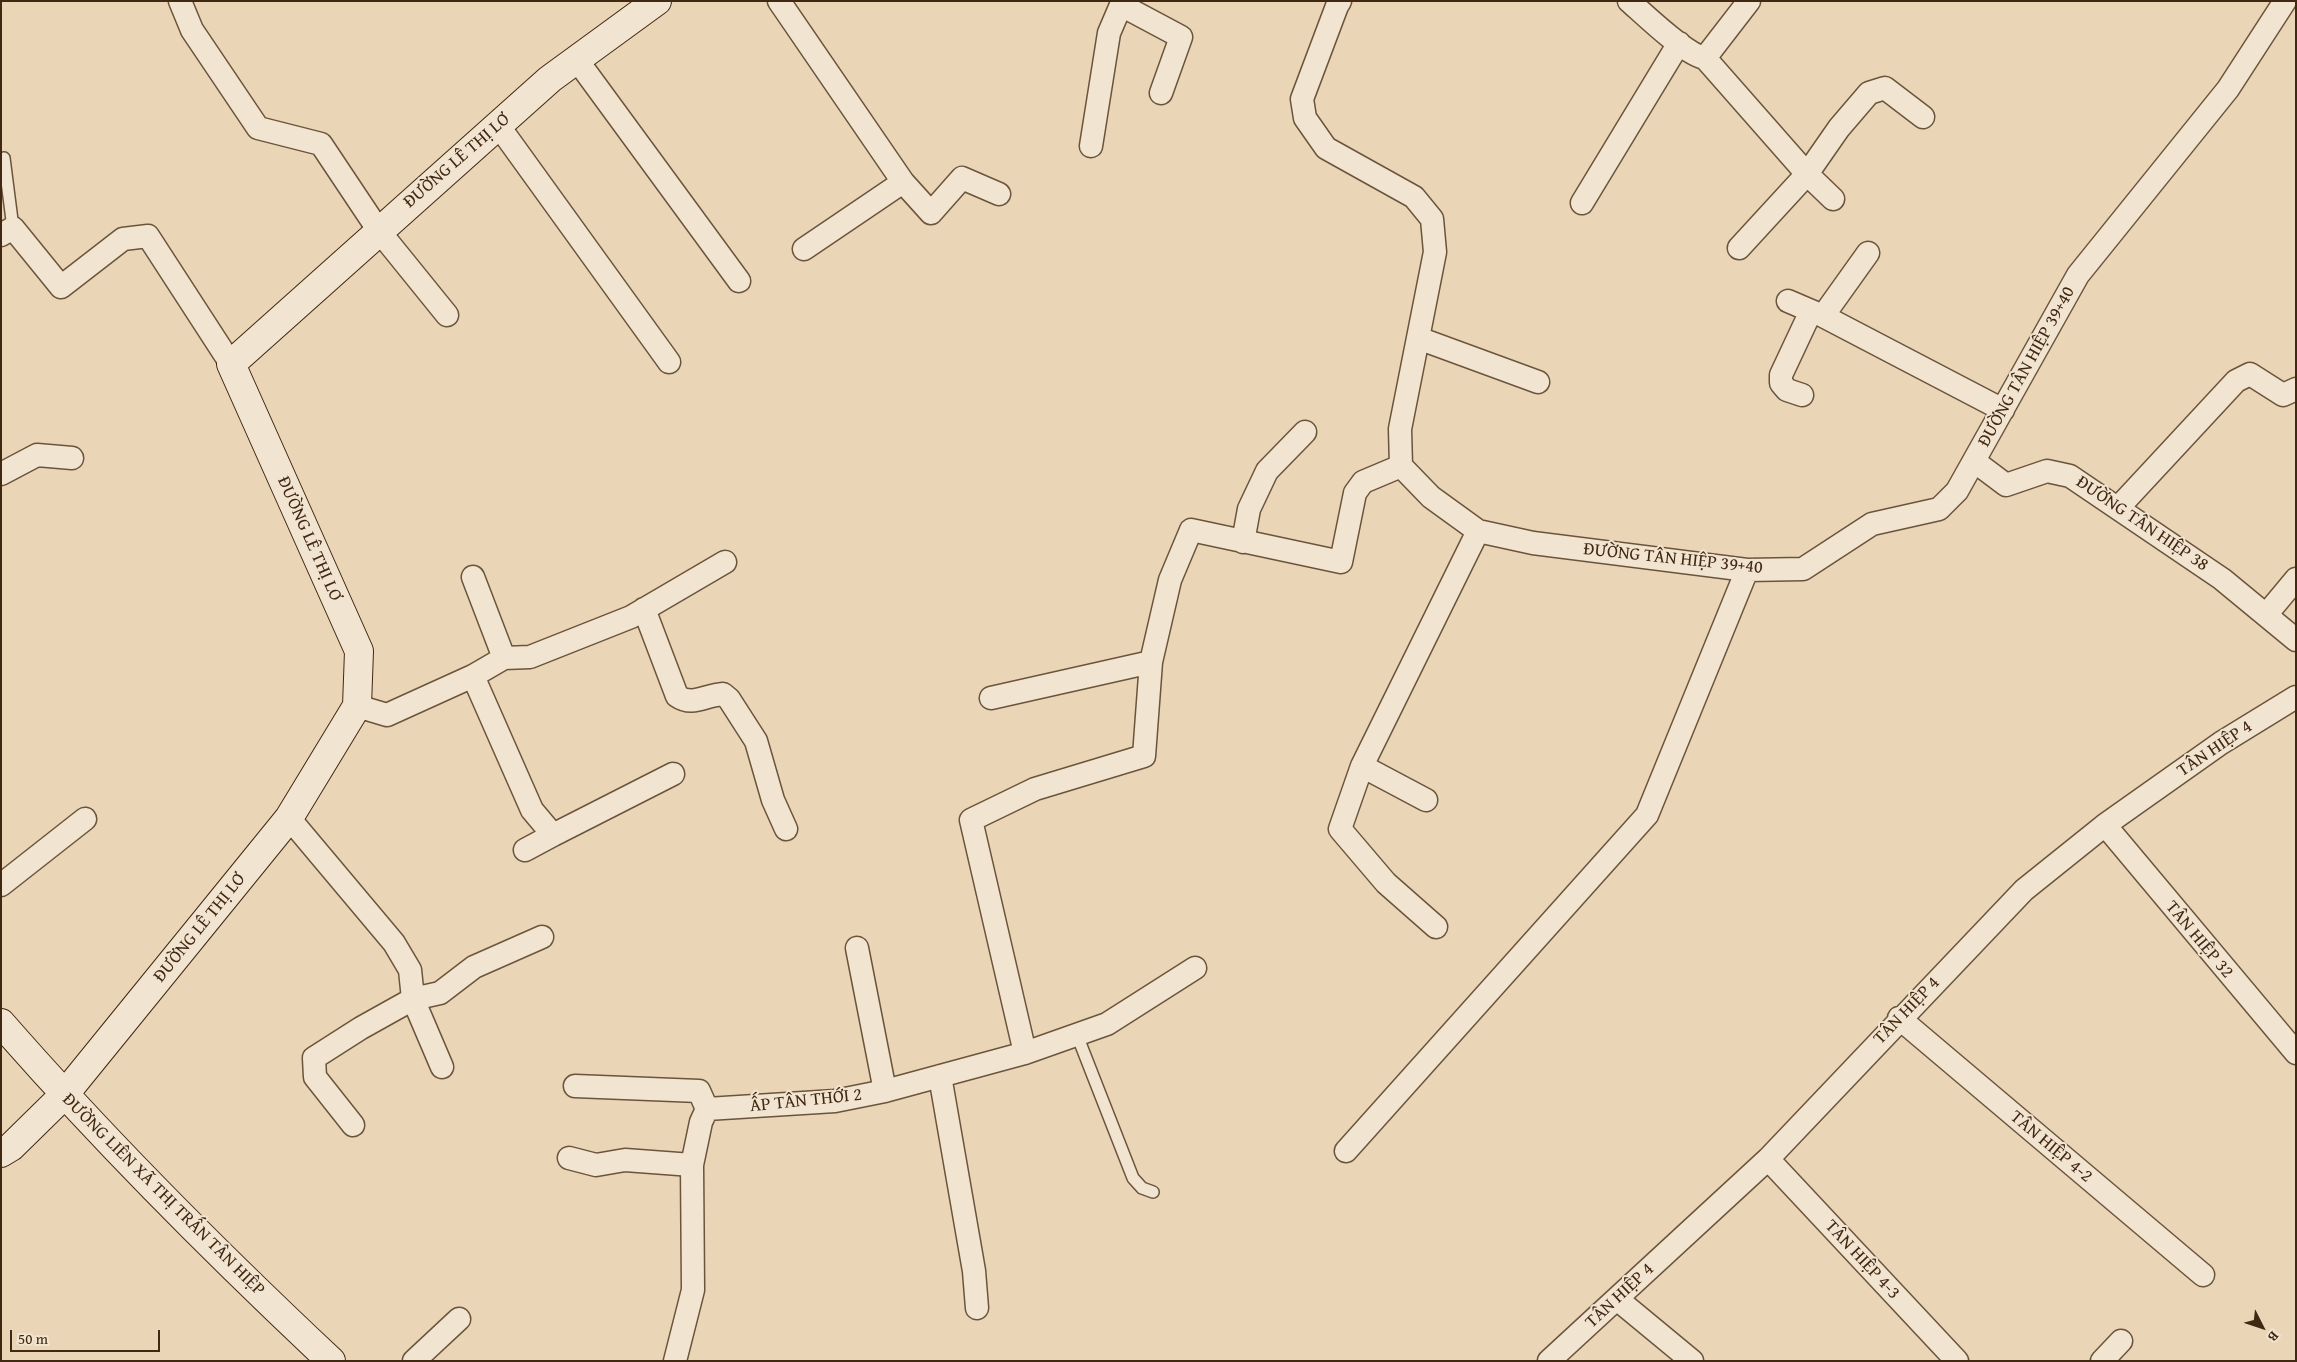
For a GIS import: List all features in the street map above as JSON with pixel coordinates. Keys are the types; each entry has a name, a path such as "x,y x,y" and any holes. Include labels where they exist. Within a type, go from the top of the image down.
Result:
{"street":[{"path":"180,1 192,30 258,128 321,144 379,230 447,315"},
{"name":"ĐƯỜNG LÊ THỊ LƠ","path":"1,1152 11,1146 64,1095 289,818 357,706 359,651 231,364 550,79 657,1"},
{"path":"779,1 904,182 931,213 962,178 999,194"},
{"path":"1025,1053 971,820 1035,788 1144,756 1151,662 1170,580 1191,530 1341,562 1355,493 1363,482 1401,466 1400,429 1436,252 1432,219 1414,197 1326,148 1305,118 1302,99 1340,1"},
{"path":"1629,1 1679,43 1697,56 1705,58 1807,174 1834,199"},
{"path":"1705,58 1749,1"},
{"name":"ĐƯỜNG TÂN HIỆP 39+40","path":"1401,466 1431,497 1478,531 1533,543 1747,570 1803,570 1872,524 1940,509 1958,491 2078,275 2228,90 2285,1"},
{"path":"1091,146 1109,33 1122,3 1180,37 1161,93"},
{"path":"1582,202 1679,43"},
{"path":"577,60 739,281"},
{"path":"1739,248 1807,174 1839,128 1869,93 1885,88 1923,117"},
{"path":"498,125 669,362"},
{"path":"804,249 904,182"},
{"path":"7,232 61,287 123,240 148,236 231,364"},
{"path":"1802,395 1787,390 1781,384 1781,375 1817,314 1868,254"},
{"path":"1788,301 1817,314 2003,410"},
{"path":"1418,338 1538,382"},
{"path":"2118,508 2236,381 2250,374 2283,395 2296,389"},
{"path":"1243,542 1249,509 1267,471 1305,432"},
{"path":"1,474 37,454 72,458"},
{"name":"ĐƯỜNG TÂN HIỆP 38","path":"1974,461 2006,485 2047,472 2070,476 2222,578 2296,640"},
{"path":"1436,927 1386,883 1340,829 1362,766 1478,531"},
{"path":"357,706 387,715 473,676 504,658 530,657 630,617 725,562"},
{"path":"1346,1151 1647,815 1747,570"},
{"path":"473,577 504,658"},
{"path":"2266,615 2296,579"},
{"path":"644,609 677,696 694,702 715,694 723,694 750,728 762,754 773,800 786,828"},
{"path":"991,698 1151,662"},
{"path":"473,676 532,810 553,835"},
{"name":"TÂN HIỆP 4","path":"1548,1361 1618,1299 1768,1159 1899,1018 2024,890 2104,825 2221,743 2296,697"},
{"path":"1362,766 1426,800"},
{"path":"525,850 673,774"},
{"path":"289,818 394,942 410,970 413,999 442,1067"},
{"path":"1,885 85,819"},
{"name":"TÂN HIỆP 32","path":"2104,825 2296,1053"},
{"path":"354,1125 315,1077 314,1058 361,1028 413,999 440,993 474,967 542,937"},
{"path":"857,948 885,1091"},
{"name":"ẤP TÂN THỚI 2","path":"707,1109 835,1101 885,1091 1025,1053 1107,1024 1196,968"},
{"name":"TÂN HIỆP 4-2","path":"1899,1018 2203,1276"},
{"name":"ĐƯỜNG LIÊN XÃ THỊ TRẤN TÂN HIỆP","path":"1,1023 64,1095 231,1267 331,1361"},
{"path":"940,1076 974,1271 976,1308"},
{"path":"574,1086 699,1091 707,1109 701,1122 692,1165 694,1290 675,1361"},
{"path":"569,1158 596,1165 626,1160 692,1165"},
{"name":"TÂN HIỆP 4-3","path":"1768,1159 1957,1361"},
{"path":"1618,1299 1692,1361"},
{"path":"414,1361 459,1318"},
{"path":"2102,1361 2121,1341"}],"lane":[{"path":"4,158 7,232"},
{"path":"1077,1035 1133,1178 1142,1188 1153,1192"}]}
